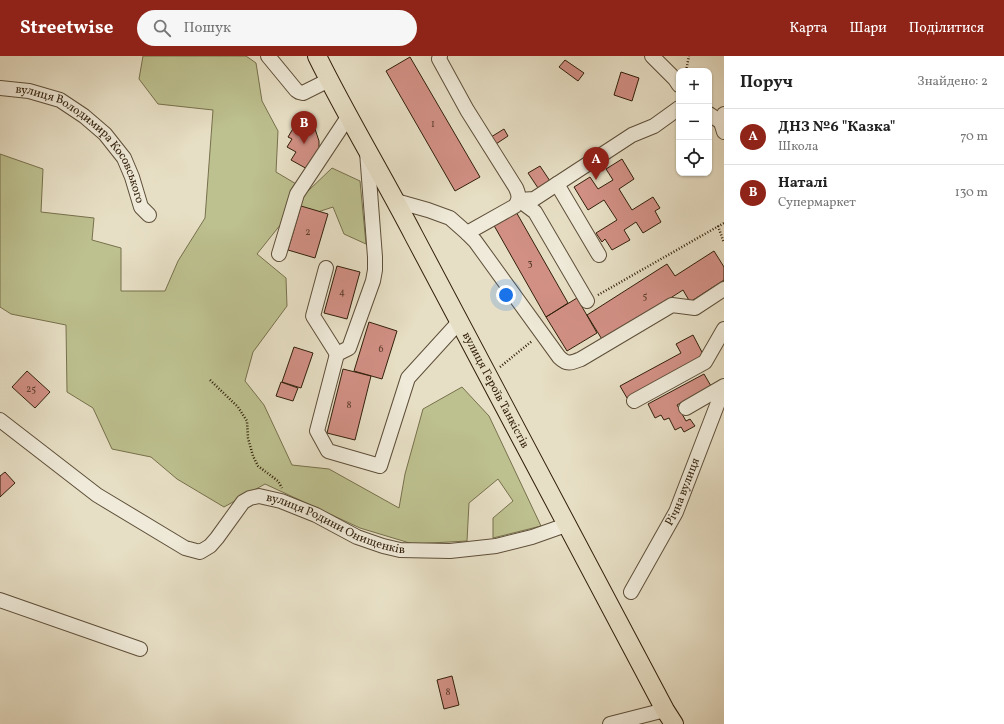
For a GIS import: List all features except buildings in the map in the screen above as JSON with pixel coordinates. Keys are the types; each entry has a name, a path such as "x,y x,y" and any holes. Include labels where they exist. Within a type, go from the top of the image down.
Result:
{"main road":[{"name":"вулиця Героїв Танкістів","path":"317,56 348,117 396,201 566,525 669,717"}],"street":[{"path":"268,56 299,92 303,93 329,80"},
{"path":"440,56 439,59 467,110 519,195 519,200 515,206 467,233"},
{"path":"652,56 676,81"},
{"name":"вулиця Володимира Косовського","path":"0,88 29,91 60,100 84,116 105,134 124,158 132,177 141,207 149,215"},
{"path":"519,200 534,199 632,135 654,126 676,110"},
{"path":"712,116 723,123"},
{"path":"279,254 297,194 348,117"},
{"path":"337,354 349,348 373,281 375,270 366,147"},
{"path":"557,184 599,255"},
{"path":"519,200 535,212 587,301"},
{"path":"396,201 450,218 467,233 475,241 563,362 570,363 581,359 672,305 695,308 724,289"},
{"path":"326,268 313,316 337,354 317,431 328,451 380,466 408,378 459,322"},
{"path":"634,401 705,362 724,329"},
{"path":"686,408 724,387"},
{"name":"Річна вулиця","path":"631,592 676,512 724,387"},
{"name":"вулиця Родини Онищенків","path":"0,420 97,495 185,548 200,552 210,546 217,538 243,502 250,498 259,496 281,501 316,515 357,537 400,550 450,551 496,546 532,537 566,525"},
{"path":"0,600 140,649"},
{"path":"610,724 669,717"}],"path":[{"path":"687,68 690,56"},
{"path":"587,301 724,223"},
{"path":"718,226 724,243"},
{"path":"495,370 542,334"},
{"path":"210,380 238,406 247,421 248,438 253,456 258,466 278,481 282,489 281,501"}],"green space":[{"path":"143,56 246,56 256,63 262,101 278,131 276,172 308,191 332,168 360,181 366,244 344,234 333,207 281,224 257,254 286,278 287,306 253,352 245,381 264,405 292,465 329,469 399,508 405,474 423,409 462,387 489,416 541,526 493,538 493,518 513,501 498,479 469,503 467,541 413,544 360,528 265,484 224,507 177,479 151,457 112,449 93,408 67,392 66,325 11,314 0,307 0,154 43,169 41,212 94,218 92,240 121,248 121,291 165,291 178,261 205,218 213,110 158,104 139,79"}],"place":[{"name":"Наталі","path":"304,144"},
{"name":"ДНЗ №6 \"Казка\"","path":"596,180"}]}
